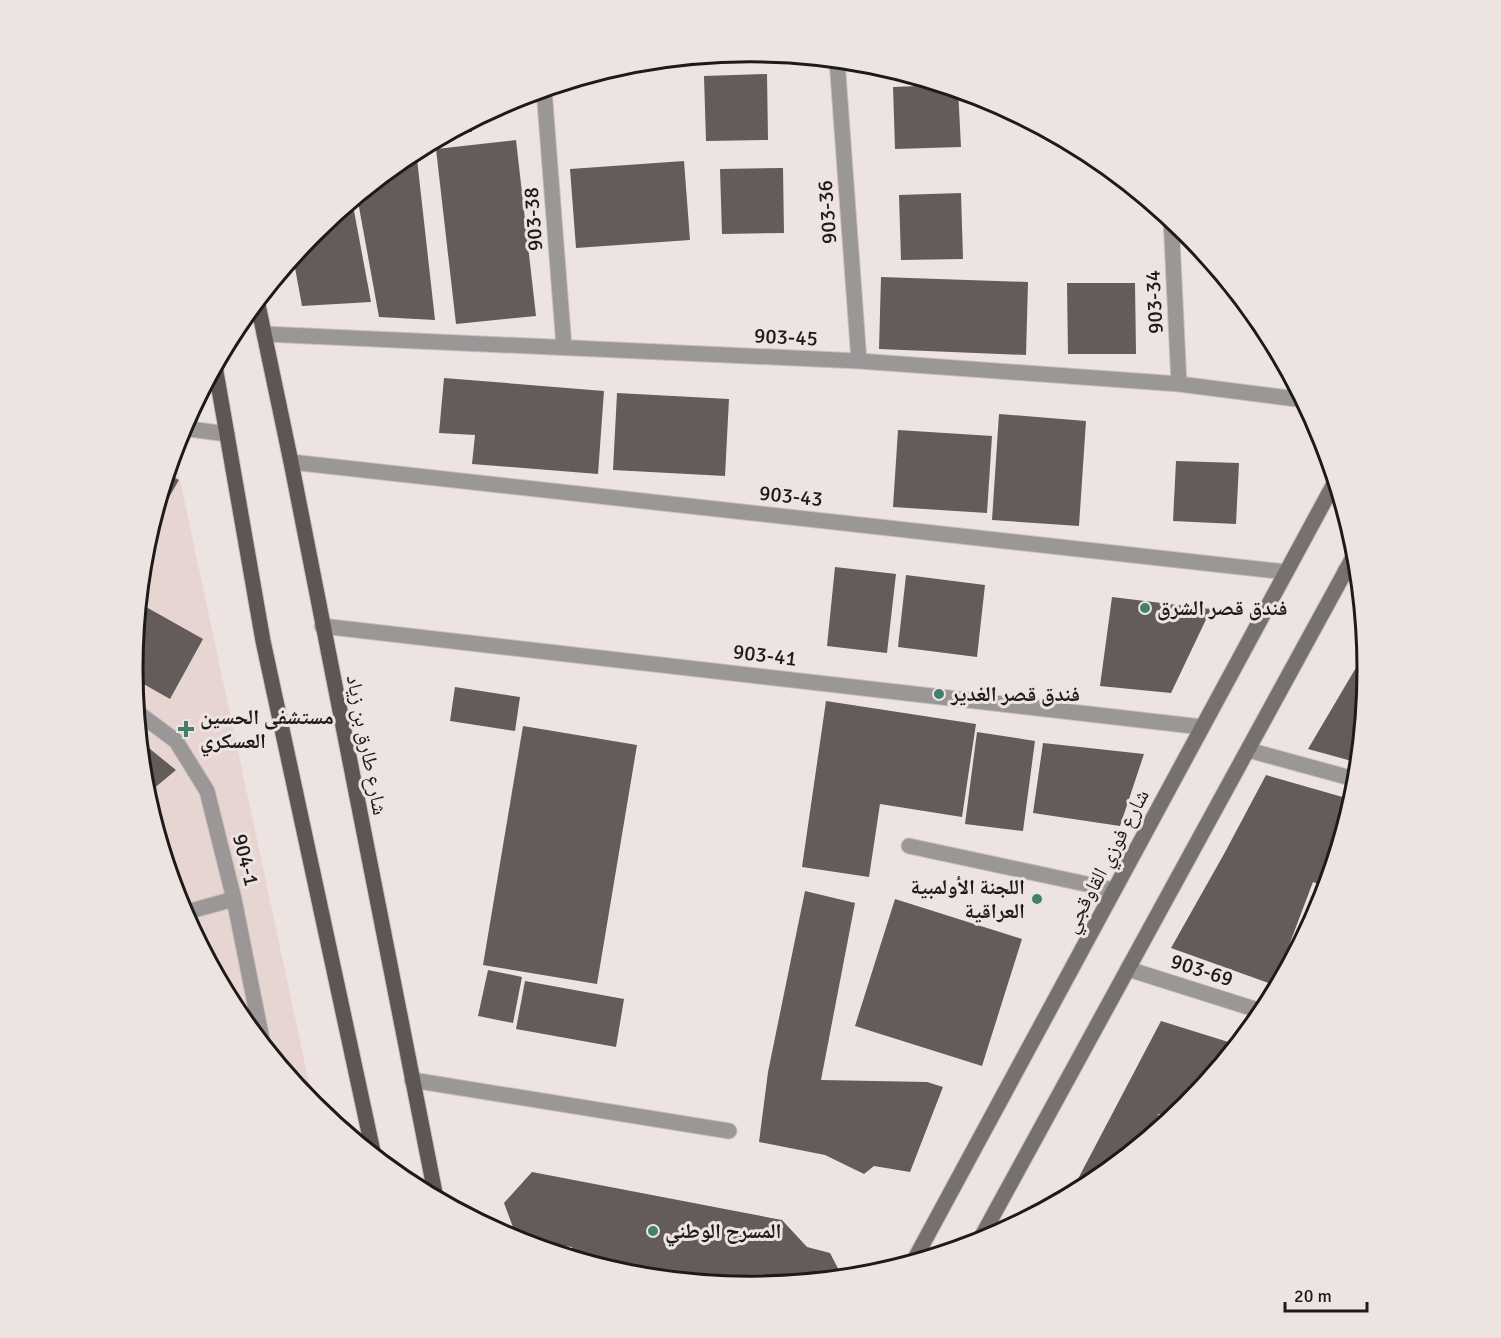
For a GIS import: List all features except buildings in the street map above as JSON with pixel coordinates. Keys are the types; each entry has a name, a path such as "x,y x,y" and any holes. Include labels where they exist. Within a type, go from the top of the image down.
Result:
{"main road":[{"name":"شارع طارق بن زياد","path":"259,312 434,1187"},
{"path":"217,378 263,641 371,1143"}],"street":[{"name":"903-36","path":"838,68 859,362"},
{"name":"903-38","path":"545,98 564,347"},
{"name":"903-34","path":"1172,231 1179,384"},
{"name":"903-45","path":"264,334 859,362 1179,384 1294,399"},
{"path":"192,429 227,434"},
{"name":"903-43","path":"291,462 1286,572"},
{"name":"شارع فوزي القاوقجي","path":"919,1253 1331,490"},
{"path":"991,1226 1248,750 1350,576"},
{"name":"903-41","path":"322,626 1203,727"},
{"name":"904-1","path":"145,718 176,741 207,791 234,899 259,1026"},
{"path":"1248,750 1348,777"},
{"path":"909,846 1114,890"},
{"path":"193,910 234,899"},
{"name":"903-69","path":"1128,969 1255,1009"},
{"path":"412,1080 729,1131"}],"shaded area":[{"name":"مستشفى الحسين العسكري","path":"177,468 310,1087 269,1039 245,1007 224,973 189,901 175,864 155,788 144,709 144,629 155,550"}],"place":[{"name":"فندق قصر الشرق","path":"1145,608"},
{"name":"فندق قصر الغدير","path":"939,694"},
{"name":"مستشفى الحسين العسكري","path":"186,729"},
{"name":"اللجنة الأولمبية العراقية","path":"1037,899"},
{"name":"المسرح الوطني","path":"653,1231"}]}
